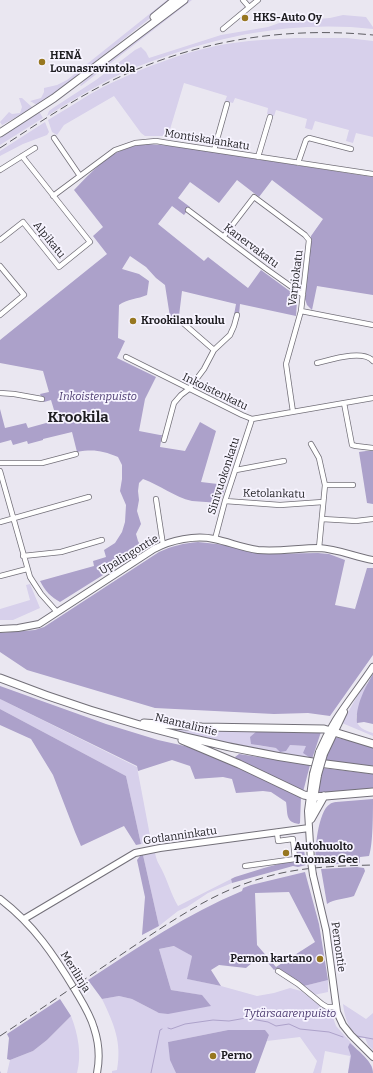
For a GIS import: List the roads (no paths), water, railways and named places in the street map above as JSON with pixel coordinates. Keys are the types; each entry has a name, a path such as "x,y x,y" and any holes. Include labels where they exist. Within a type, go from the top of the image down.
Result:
{"main road":[{"path":"129,41 147,23 175,0"},
{"path":"0,133 48,101 184,0"},
{"name":"Naantalintie","path":"0,678 80,707 166,732 278,756 328,765 373,770"},
{"path":"126,721 191,727 310,728 331,731 373,744"},
{"path":"166,732 311,797 373,792"},
{"path":"311,819 324,796"}],"street":[{"path":"243,0 249,7"},
{"path":"223,29 258,0"},
{"path":"214,150 228,104"},
{"path":"258,157 270,117"},
{"path":"54,138 80,176"},
{"path":"298,163 306,140 309,138 351,149"},
{"name":"Montiskalankatu","path":"53,196 116,150 135,143 156,141 373,174"},
{"path":"0,170 35,148"},
{"path":"22,156 53,196"},
{"name":"Alpikatu","path":"0,240 23,222 59,267 90,242 53,196"},
{"name":"Varpiokatu","path":"224,236 254,197 308,237 309,242 301,311 286,364 293,412"},
{"name":"Kanervakatu","path":"188,210 303,295"},
{"path":"0,266 24,295 0,315"},
{"path":"301,311 373,325"},
{"path":"164,440 174,403 177,398 189,389 204,369 214,350 233,331 237,316"},
{"path":"183,323 214,350"},
{"path":"317,363 357,356 370,358 373,361"},
{"name":"Inkoistenkatu","path":"126,357 252,419 373,398"},
{"path":"0,393 42,399"},
{"path":"344,403 352,444 356,446 373,448"},
{"name":"Sinivuokonkatu","path":"214,539 252,419"},
{"path":"311,444 319,458 325,485 319,548"},
{"path":"0,463 42,463 76,454"},
{"path":"236,470 284,461"},
{"path":"0,471 27,569 33,583 57,612"},
{"path":"325,485 353,485"},
{"path":"0,522 89,497"},
{"path":"156,500 163,545"},
{"name":"Ketolankatu","path":"225,501 280,505 323,502"},
{"path":"322,520 373,520"},
{"name":"Upalingontie","path":"0,629 34,625 46,620 143,556 163,545 193,538 214,539 258,550 319,548 373,560"},
{"path":"23,556 61,552 102,540"},
{"path":"0,576 27,569"},
{"name":"Pernontie","path":"373,667 355,692 331,731 322,753 316,775 308,816 311,861 326,930 336,1007 348,1032 373,1057"},
{"name":"Pernontie","path":"309,828 311,819 311,797"},
{"name":"Gotlanninkatu","path":"24,919 135,853 153,849 309,828"},
{"path":"244,866 295,858 293,839 278,841 277,832"},
{"name":"Merilinja","path":"0,899 24,919 47,946 91,1019 98,1048 99,1063 97,1073"},
{"path":"278,970 322,1004 327,1007 336,1007"}],"waterway":[{"path":"168,1028 171,1029 185,1024 213,1020 229,1021 246,1018 268,1022 276,1026 289,1024 300,1029 329,1032 343,1037"},
{"path":"151,1073 160,1030 162,1029"},
{"path":"357,1036 373,1039"}],"railway":[{"path":"0,148 51,115 103,85 135,70 201,48 235,40 303,33 373,35"},
{"path":"0,1036 162,928 225,892 259,879 287,872 330,867 373,865"}],"place":[{"name":"HKS-Auto Oy","path":"245,18"},
{"name":"HENÄ Lounasravintola","path":"42,62"},
{"name":"Krookilan koulu","path":"133,321"},
{"name":"Autohuolto Tuomas Gee","path":"286,853"},
{"name":"Pernon kartano","path":"320,959"},
{"name":"Perno","path":"213,1056"}],"district":[{"name":"Krookila","path":"78,418"}],"park label":[{"name":"Inkoistenpuisto","path":"98,397"},
{"name":"Tytärsaarenpuisto","path":"290,1014"}]}
